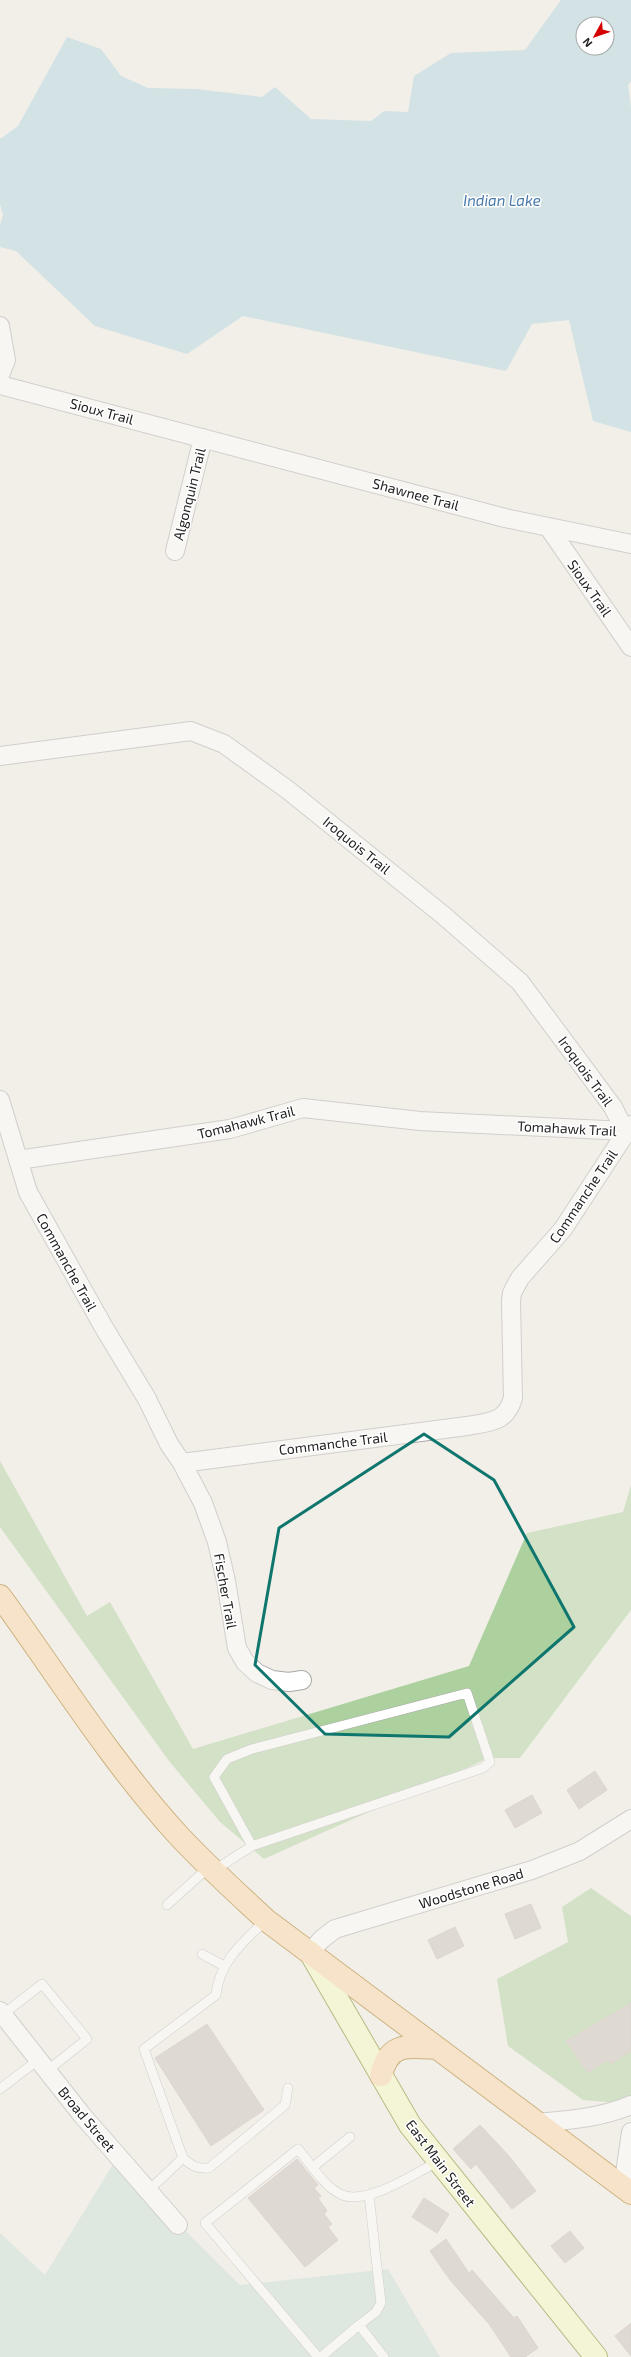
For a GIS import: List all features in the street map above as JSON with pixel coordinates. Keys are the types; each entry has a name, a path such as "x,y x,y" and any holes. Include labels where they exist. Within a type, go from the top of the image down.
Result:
{"main road":[{"path":"0,1596 143,1793 179,1836 211,1869 266,1920 627,2190"},
{"path":"381,2075 384,2061 394,2051 404,2046 436,2048"}],"street":[{"path":"0,326 6,360 0,375"},
{"name":"Sioux Trail","path":"0,385 203,438"},
{"name":"Shawnee Trail","path":"203,438 549,528 631,544"},
{"name":"Algonquin Trail","path":"175,551 203,438"},
{"name":"Sioux Trail","path":"549,528 631,647"},
{"name":"Iroquois Trail","path":"0,756 191,731 224,744 313,810 443,915 520,982 628,1128"},
{"path":"0,1100 18,1160"},
{"name":"Tomahawk Trail","path":"18,1160 230,1129 303,1108 420,1121 628,1128"},
{"name":"Commanche Trail","path":"18,1160 28,1192 147,1399 169,1444 182,1463 467,1426 500,1418 507,1413 513,1398 511,1301 515,1285 564,1229 628,1128"},
{"name":"Fischer Trail","path":"182,1463 203,1503 217,1542 226,1581 237,1648 245,1662 257,1673 272,1680 288,1682 302,1680"},
{"name":"Woodstone Road","path":"310,1952 322,1939 335,1929 532,1870 580,1851 631,1819"},
{"name":"East Main Street","path":"310,1952 410,2125 596,2357"},
{"name":"Broad Street","path":"1,2014 178,2225"},
{"path":"536,2123 584,2118 618,2110 631,2105"},
{"path":"627,2190 631,2132"}],"lane":[{"path":"167,1906 211,1869 252,1846 483,1768 490,1762 467,1693 252,1749 227,1759 214,1777 252,1846"},
{"path":"266,1920 243,1942 224,1966 218,1981 216,1995 144,2050 183,2158 195,2167 209,2168 285,2105 288,2088"},
{"path":"202,1954 224,1966"},
{"path":"0,2090 87,2039 42,1984 1,2014"},
{"path":"313,2167 350,2137"},
{"path":"318,2357 205,2223 298,2149 326,2183 342,2194 369,2195 439,2161"},
{"path":"148,2191 183,2158"},
{"path":"321,2357 376,2312 381,2303 369,2195"},
{"path":"359,2325 384,2357"}],"highlighted area":[{"path":"424,1434 494,1480 574,1627 449,1737 325,1734 255,1665 279,1528"}],"green space":[{"path":"0,1461 87,1616 110,1602 193,1749 469,1666 527,1533 623,1512 631,1485 631,1610 520,1758 489,1758 264,1859 220,1822 169,1761 0,1527"},
{"path":"591,1888 631,1916 631,2104 583,2100 508,2046 497,1979 568,1942 562,1907"},
{"path":"115,2161 240,2285 388,2269 440,2357 0,2357 0,2233 45,2275"}],"water":[{"name":"Indian Lake","path":"561,0 631,0 631,81 628,85 631,107 631,432 593,421 569,320 532,324 506,371 243,316 187,354 95,326 16,251 0,247 0,225 3,215 0,204 0,139 18,126 67,37 101,49 121,76 148,88 197,89 262,97 275,87 311,119 371,121 384,111 408,112 414,76 451,53 525,50"}],"building":[{"path":"595,1771 607,1790 579,1809 567,1790"},
{"path":"532,1795 542,1813 515,1828 505,1810"},
{"path":"531,1904 541,1928 515,1939 505,1914"},
{"path":"455,1927 464,1946 437,1959 428,1940"},
{"path":"631,2003 631,2051 611,2064 607,2060 588,2073 566,2041"},
{"path":"207,2024 264,2110 211,2146 155,2058"},
{"path":"480,2125 509,2156 536,2191 512,2209 476,2164 471,2169 453,2149"},
{"path":"297,2159 318,2185 314,2188 321,2196 318,2198 327,2211 324,2214 332,2224 328,2227 338,2240 305,2267 248,2198"},
{"path":"424,2198 449,2214 437,2233 412,2217"},
{"path":"570,2231 584,2248 565,2263 551,2246"},
{"path":"446,2239 469,2273 472,2270 514,2318 517,2316 538,2348 525,2357 511,2357 489,2324 450,2280 430,2251"},
{"path":"631,2323 631,2356 615,2336"}]}
